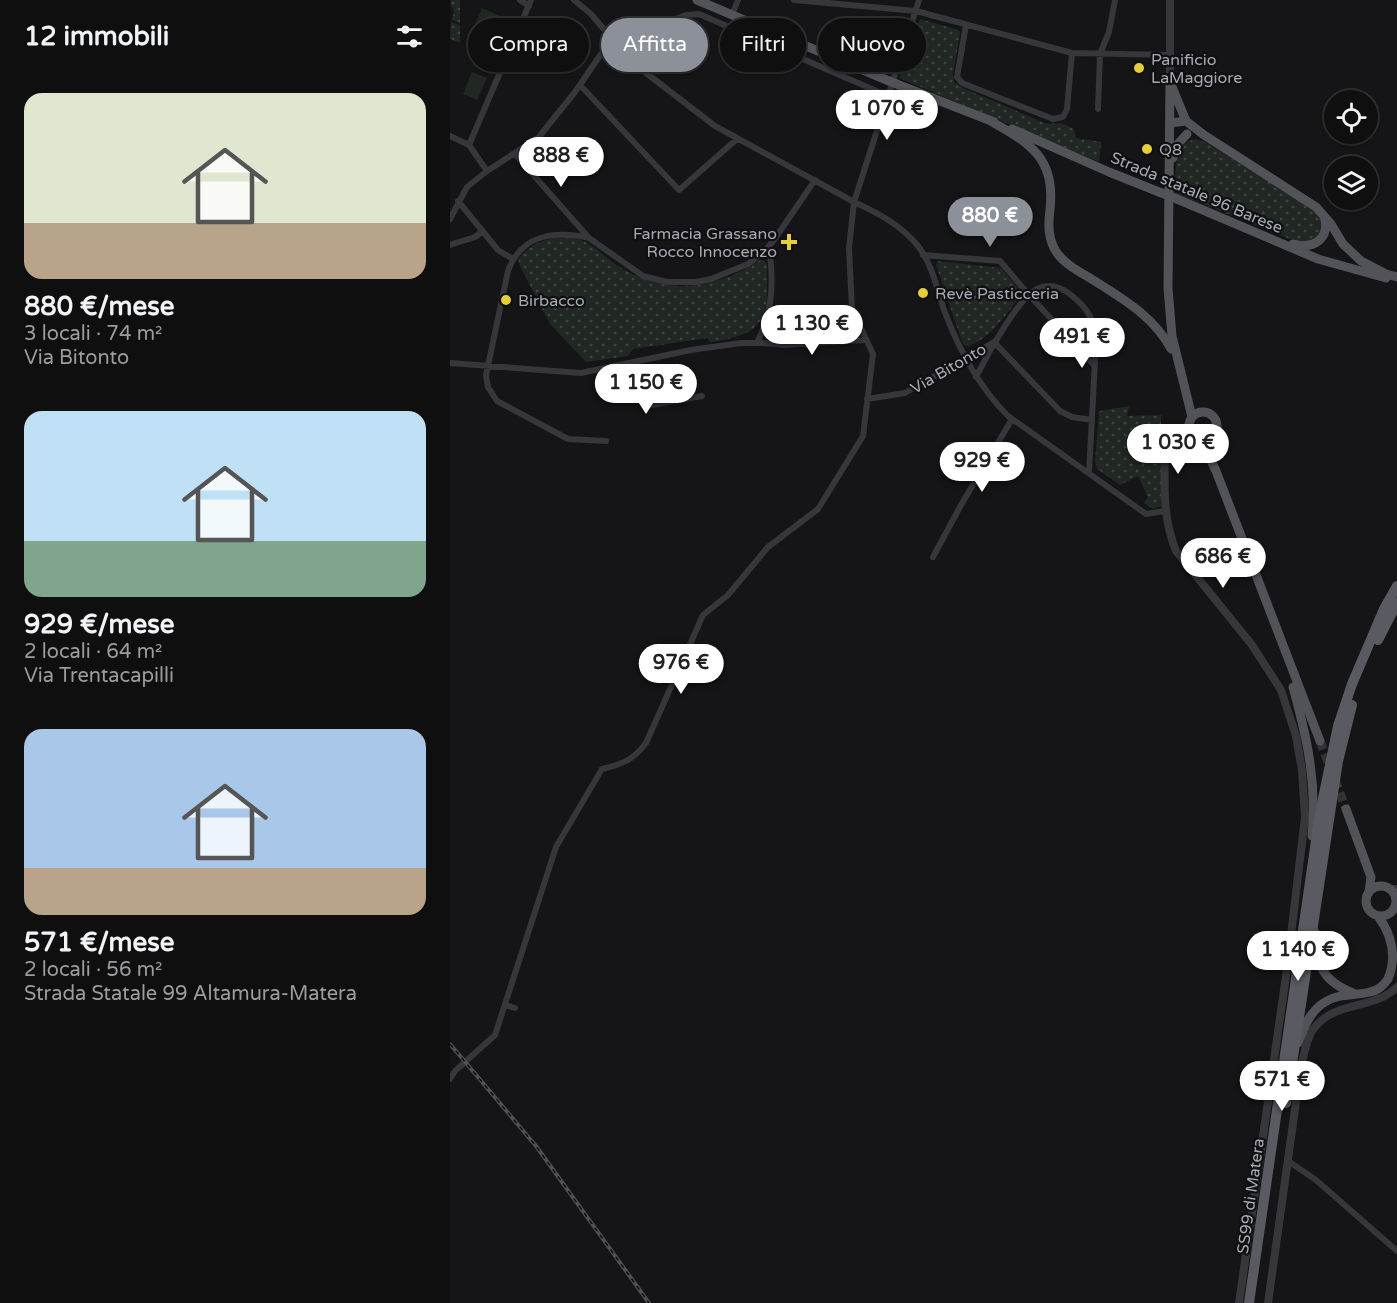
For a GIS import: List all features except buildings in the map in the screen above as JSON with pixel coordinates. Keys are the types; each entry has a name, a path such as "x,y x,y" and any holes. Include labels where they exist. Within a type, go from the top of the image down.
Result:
{"highway":[{"name":"SS99 di Matera","path":"1249,1303 1320,813 1338,726 1352,684 1384,609 1397,586"},
{"path":"1256,1303 1338,761 1351,709 1397,603"}],"main road":[{"path":"697,0 898,85 989,120 1029,145 1046,165 1051,182 1048,221 1050,238 1057,253 1068,265 1143,313 1165,337 1177,358"},
{"path":"1170,82 1186,121 1316,207 1324,214 1351,252 1362,261 1397,278"},
{"path":"1170,82 1168,288 1172,336 1177,358 1193,425 1216,471 1320,741"},
{"name":"Strada statale 96 Barese","path":"989,120 1318,258 1397,278"},
{"path":"1170,125 1186,121"},
{"path":"1170,125 1178,132 1204,135"},
{"path":"1169,169 1176,146 1187,134"},
{"path":"1240,227 1302,247 1312,246 1320,242 1325,234 1324,214"},
{"path":"1208,413 1215,419 1216,432 1209,439 1202,440 1193,425 1208,413"},
{"path":"1209,439 1216,471"},
{"path":"1281,644 1307,742 1315,793 1305,914"},
{"path":"1346,809 1371,877 1367,906 1373,914 1378,916 1392,911"},
{"path":"1371,877 1392,891 1396,904 1392,911 1390,934"},
{"path":"1369,892 1373,888 1392,891"},
{"path":"1315,902 1315,936 1320,964 1328,979 1337,987 1355,994"},
{"path":"1293,1054 1306,1022 1323,1002 1335,997 1372,992 1381,987 1394,970 1395,950 1390,934 1378,916"}],"street":[{"path":"469,145 530,3 520,0"},
{"path":"574,0 601,25"},
{"path":"734,10 738,0"},
{"path":"794,0 916,11 1072,53 1170,55"},
{"path":"450,1080 454,1071 495,1035 556,847 596,778 602,769 620,765 636,756 646,743 703,615 728,595 768,548 818,509 863,436 873,354 852,309 849,248 854,202 919,0"},
{"path":"1098,109 1100,54 1109,32 1115,0"},
{"path":"1170,0 1170,82"},
{"path":"682,18 693,14 727,22 881,93"},
{"path":"966,25 957,77 962,83 1053,119 1063,117 1067,110 1072,53"},
{"path":"450,219 467,187 487,171 538,138 601,54"},
{"path":"645,72 715,126 854,202 877,212 901,229 923,255 958,345 976,377 996,404 1012,419 1146,514 1166,511"},
{"path":"580,85 679,190 737,139"},
{"path":"450,136 469,145 487,171"},
{"path":"515,154 589,238 644,276 667,282 696,282 729,273 748,264 769,246 815,180"},
{"path":"458,201 498,250 513,259"},
{"path":"450,245 475,237 483,231"},
{"path":"589,238 574,234 548,236 526,244 513,259 487,366 488,387 497,401 568,439 606,441"},
{"path":"757,343 765,327 772,300 769,246"},
{"path":"923,255 1000,261 1094,365"},
{"path":"1029,295 1036,289 1049,285 1064,289 1082,303 1094,323 1096,342 1089,473"},
{"name":"Via Bitonto","path":"976,377 993,342 1029,295"},
{"path":"450,363 581,373 691,350 757,343 785,345 865,340"},
{"path":"993,342 1060,411 1072,417 1092,420"},
{"name":"Via Bitonto","path":"867,399 905,393 993,342"},
{"path":"633,362 636,380 652,405 702,396"},
{"path":"933,557 965,497 1012,419"},
{"path":"1193,425 1166,439 1166,511 1170,536 1176,551 1270,671 1288,707 1296,736 1305,794 1305,817 1287,969 1239,1303"},
{"path":"1268,1303 1301,1066 1312,1031 1320,1022 1341,1009 1380,1000 1397,987"},
{"path":"505,1005 515,1008"},
{"path":"1288,1161 1316,1180 1397,1251"}],"shaded area":[{"path":"451,0 460,0 460,23 452,20 454,12"},
{"path":"482,8 505,18 478,18"},
{"path":"926,21 959,30 954,82 965,89 1047,124 1062,123 1074,129 1076,138 1101,142 1099,162 899,78 901,72 926,72"},
{"path":"451,22 460,25 460,43 450,39"},
{"path":"472,72 487,78 477,100 463,94"},
{"path":"1195,139 1205,142 1318,212 1323,219 1321,233 1311,243 1300,243 1175,193 1179,153 1183,146"},
{"path":"569,236 592,246 623,269 640,278 676,286 694,285 729,277 762,259 767,263 767,297 761,320 744,334 729,339 710,342 707,338 633,349 628,356 586,362 550,324 518,259 523,253 541,242"},
{"path":"938,261 1001,268 1017,287 1019,296 1010,310 989,334 973,344 966,346 962,342 936,265"},
{"path":"1129,406 1127,416 1161,415 1161,506 1153,509 1144,503 1148,497 1138,476 1120,485 1097,469 1095,461 1099,411"}],"tunnel":[{"path":"1320,741 1330,767"},
{"path":"1335,780 1346,809"}],"railway":[{"path":"450,1044 536,1146 649,1303"}],"place":[{"name":"Panificio LaMaggiore","path":"1139,68"},
{"name":"Q8","path":"1147,149"},
{"name":"Farmacia Grassano Rocco Innocenzo","path":"789,242"},
{"name":"Revè Pasticceria","path":"923,293"},
{"name":"Birbacco","path":"506,300"}]}
